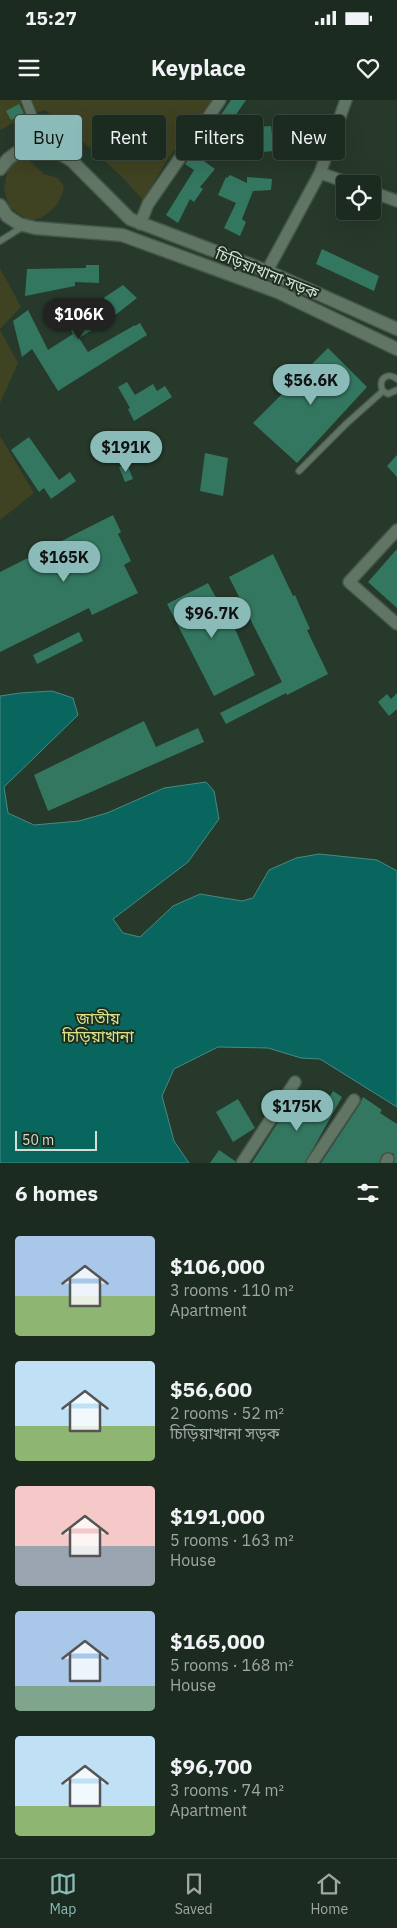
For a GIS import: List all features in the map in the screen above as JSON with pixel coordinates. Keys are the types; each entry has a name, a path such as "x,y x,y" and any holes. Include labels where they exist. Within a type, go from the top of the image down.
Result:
{"main road":[{"path":"0,169 15,154"},
{"name":"চিড়িয়াখানা সড়ক","path":"70,160 135,221 267,271 397,329"},
{"name":"চিড়িয়াখানা সড়ক","path":"0,205 7,216 19,224 35,228 122,235 278,292 397,349"},
{"path":"122,235 135,221"}],"street":[{"path":"26,100 32,115"},
{"path":"135,221 220,100"},
{"path":"267,271 320,173 346,100"},
{"path":"320,173 336,178"},
{"path":"381,195 397,201"},
{"path":"397,530 349,582 397,624"},
{"path":"242,1163 296,1082"},
{"path":"312,1163 354,1100"}],"lane":[{"path":"0,241 26,225"},
{"path":"382,391 381,380 389,375 396,376"},
{"path":"382,391 392,394 397,390"},
{"path":"299,471 382,391"}],"green space":[{"path":"0,100 212,100 201,115 176,115 176,148 143,200 104,160 166,160 166,115 92,115 92,149 82,140 82,115 51,115 45,110 29,115 15,115 15,122 0,130"},
{"path":"18,160 28,160 44,174 58,178 64,186 60,199 53,209 42,217 30,221 9,207 4,189 8,168"},
{"path":"0,268 21,307 0,329"},
{"path":"0,330 18,363 0,403"},
{"path":"0,436 34,493 0,520"}],"water":[{"name":"জাতীয় চিড়িয়াখানা","path":"52,691 73,698 78,715 4,787 8,813 34,825 79,821 107,813 164,788 206,782 214,791 219,819 188,862 113,919 123,933 140,937 173,906 200,894 242,901 253,898 269,870 296,858 319,854 377,860 397,871 397,1107 320,1059 301,1058 268,1048 218,1047 174,1069 162,1096 174,1141 189,1163 0,1163 0,696"}],"building":[{"path":"231,100 246,100 236,115 221,115"},
{"path":"19,104 24,113 15,115 15,118 11,120 6,111"},
{"path":"271,126 273,151 263,152 263,127"},
{"path":"189,160 202,160 215,169 200,187 203,189 194,202 190,199 178,223 166,215 194,170 185,164"},
{"path":"230,175 247,183 247,177 272,179 271,190 253,191 242,219 246,222 240,236 224,228 236,203 218,195 226,177"},
{"path":"322,249 379,276 374,291 316,264"},
{"path":"86,265 99,265 99,283 75,282 75,286 25,296 27,269 86,268"},
{"path":"123,285 137,298 114,316 79,338 88,352 140,323 147,335 58,391 32,349 22,357 13,321 28,310 48,350 73,334 66,322 99,300 99,305 105,297"},
{"path":"328,348 367,387 297,463 253,423"},
{"path":"127,382 135,395 153,384 157,391 165,386 172,397 134,421 128,409 130,408 118,387"},
{"path":"29,437 59,480 70,472 76,481 51,499 44,488 39,492 11,450"},
{"path":"205,453 228,458 223,496 200,491"},
{"path":"397,455 397,477 387,466"},
{"path":"127,464 133,479 125,482 119,467"},
{"path":"113,515 121,532 118,534 131,561 124,565 138,593 92,615 89,608 0,652 0,572"},
{"path":"397,549 397,608 368,582"},
{"path":"273,554 293,596 295,595 310,629 307,630 328,674 226,724 220,713 282,682 229,577"},
{"path":"208,583 230,623 232,622 255,675 214,696 167,604"},
{"path":"79,632 83,641 37,664 33,655"},
{"path":"397,693 397,709 389,716 378,702 387,694 391,699"},
{"path":"144,721 156,747 198,728 204,742 48,811 34,775"},
{"path":"333,1091 342,1097 305,1163 252,1163 296,1094 322,1110"},
{"path":"363,1097 382,1110 380,1113 397,1124 397,1163 394,1163 394,1154 388,1152 382,1155 379,1163 321,1163 360,1104"},
{"path":"238,1099 255,1128 233,1142 216,1112"},
{"path":"219,1150 235,1161 235,1163 210,1163"}]}
